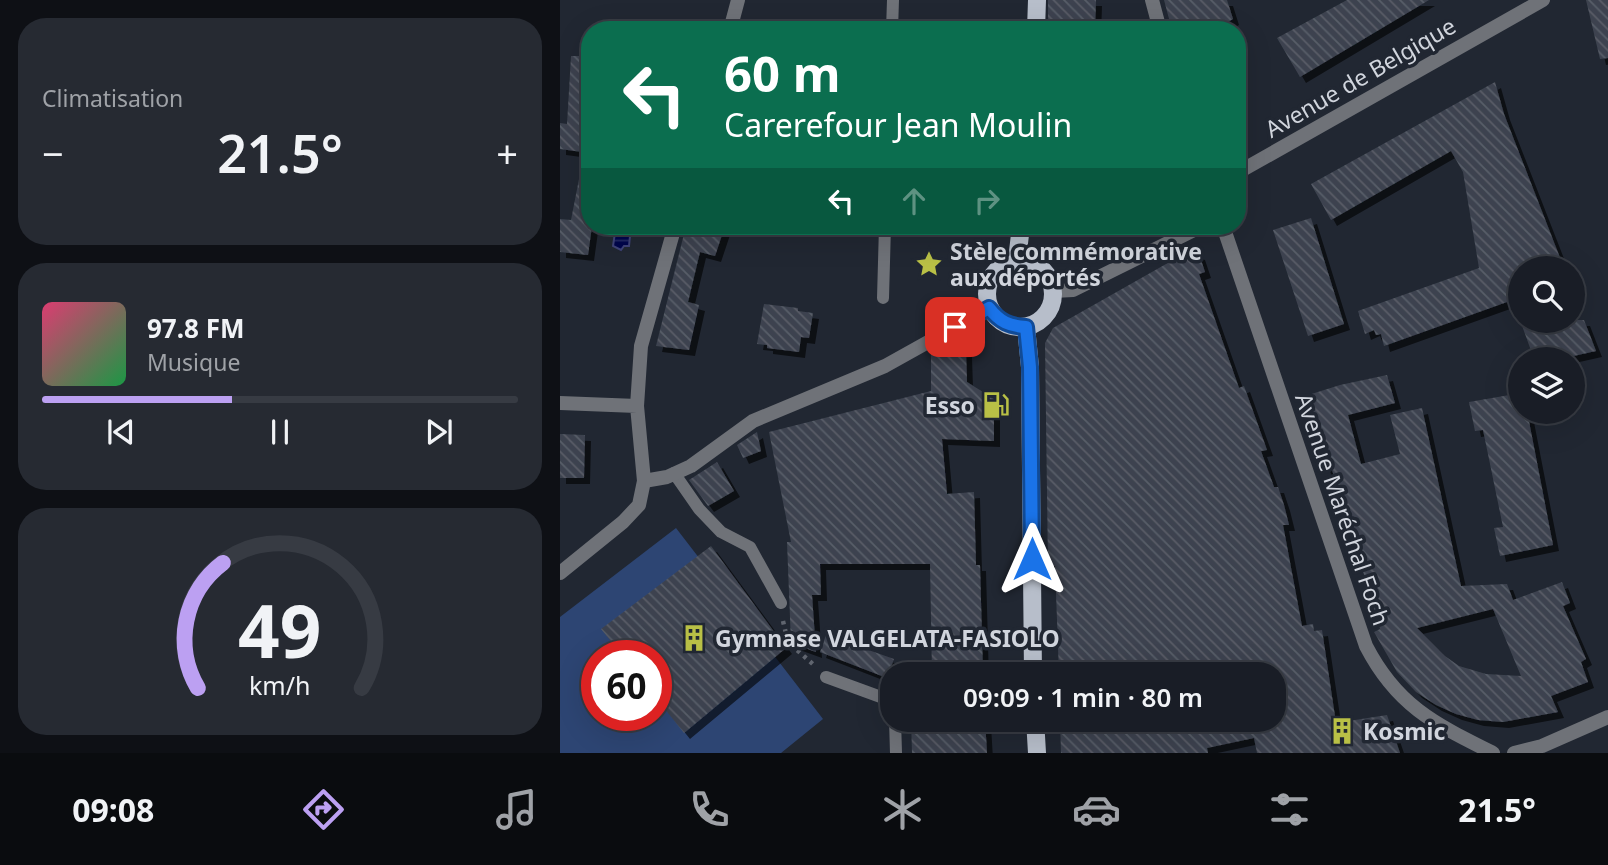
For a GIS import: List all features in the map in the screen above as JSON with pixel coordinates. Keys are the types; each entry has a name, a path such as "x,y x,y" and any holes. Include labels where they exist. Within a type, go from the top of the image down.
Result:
{"main road":[{"path":"1036,21 1037,0"},
{"path":"1017,260 1020,235"},
{"path":"1017,260 1035,263 1048,274 1054,291 1051,307 1041,320 1026,327 1012,327 999,320 989,308 986,293 990,277 1002,265 1017,260"},
{"path":"1026,327 1030,367 1033,662"},
{"path":"1036,732 1037,753"}],"street":[{"path":"732,21 738,0"},
{"path":"1152,0 1158,21"},
{"name":"Avenue de Belgique","path":"1246,168 1543,0"},
{"path":"560,573 623,522 639,505 644,481 637,406 641,346 672,235"},
{"path":"1054,291 1073,290 1184,235"},
{"name":"Avenue Maréchal Foch","path":"1226,235 1366,646 1380,673 1403,699 1433,722 1493,753"},
{"path":"644,481 691,466 753,421 885,366 989,308"},
{"path":"560,403 637,406"},
{"path":"1514,753 1542,746 1608,717"}],"lane":[{"path":"892,21 893,0"},
{"path":"883,298 886,235"},
{"path":"674,473 699,509 721,532 750,547 782,603"},
{"path":"826,677 880,697"},
{"path":"895,732 896,753"}],"path":[{"path":"782,603 788,642 826,677"}],"shaded area":[{"path":"615,235 630,235 629,246 624,246 621,250 613,246"},
{"path":"676,528 823,719 781,753 560,753 560,617"}],"building":[{"path":"1048,0 1096,0 1095,21 1048,21"},
{"path":"1164,0 1227,0 1233,19 1230,21 1170,21"},
{"path":"1347,0 1429,0 1300,77 1277,38"},
{"path":"1586,0 1608,0 1608,58 1600,59"},
{"path":"571,56 581,56 581,152 560,149 560,123 567,124"},
{"path":"1495,82 1504,114 1559,256 1508,256 1508,302 1384,346 1381,334 1376,335 1374,330 1365,334 1358,311 1479,268 1463,172 1451,151 1331,220 1311,184"},
{"path":"581,179 581,235 591,235 588,255 560,252 560,219 571,220"},
{"path":"1311,218 1344,324 1308,336 1273,230"},
{"path":"684,235 722,235 715,256 700,252 688,302 699,305 689,350 656,346"},
{"path":"1189,251 1199,254 1205,272 1199,274 1239,388 1244,386 1267,450 1261,451 1274,487 1278,487 1284,505 1289,525 1283,525 1302,626 1313,624 1314,631 1322,630 1336,723 1387,715 1400,753 1257,753 1254,738 1207,748 1208,753 1061,753 1060,732 1286,732 1286,662 1059,662 1055,566 1048,566 1045,343 1053,328"},
{"path":"764,304 798,308 798,311 813,313 809,338 801,337 799,352 757,344"},
{"path":"1585,323 1596,351 1585,353 1585,347 1530,347 1525,333 1585,333"},
{"path":"966,351 967,382 994,399 994,441 942,439 947,494 974,492 976,565 980,565 983,662 932,662 930,564 820,564 821,595 812,595 816,652 791,643 787,542 791,542 769,432 931,391 931,354"},
{"path":"1387,375 1395,403 1348,415 1361,464 1400,454 1390,415 1422,408 1461,586 1507,584 1513,600 1562,582 1570,603 1563,606 1586,659 1581,662 1588,682 1551,696 1558,712 1503,722 1478,720 1436,705 1416,692 1397,672 1374,632 1380,629 1347,517 1332,470 1326,471 1302,397","holes":["1493,609 1521,676 1486,674 1459,666 1417,628"]},
{"path":"1508,395 1508,424 1530,424 1553,545 1500,556 1494,528 1503,527 1483,430 1475,431 1469,402"},
{"path":"757,432 761,451 743,458 737,445"},
{"path":"560,434 585,435 584,478 560,478"},
{"path":"717,462 734,491 708,506 689,480"},
{"name":"Gymnase VALGELATA-FASIOLO","path":"711,546 786,648 684,733 672,718 672,640 610,640 601,629"},
{"path":"826,635 894,659 893,662 880,662 880,675 820,652"},
{"path":"911,732 986,732 987,753 912,753"}],"place":[{"name":"Stèle commémorative aux déportés","path":"929,264"},
{"name":"Esso","path":"996,405"},
{"name":"Gymnase VALGELATA-FASIOLO","path":"694,638"},
{"name":"Kosmic","path":"1342,731"}],"route":[{"path":"955,327 989,308 999,320 1012,327 1026,327 1030,367 1032,559"}]}
